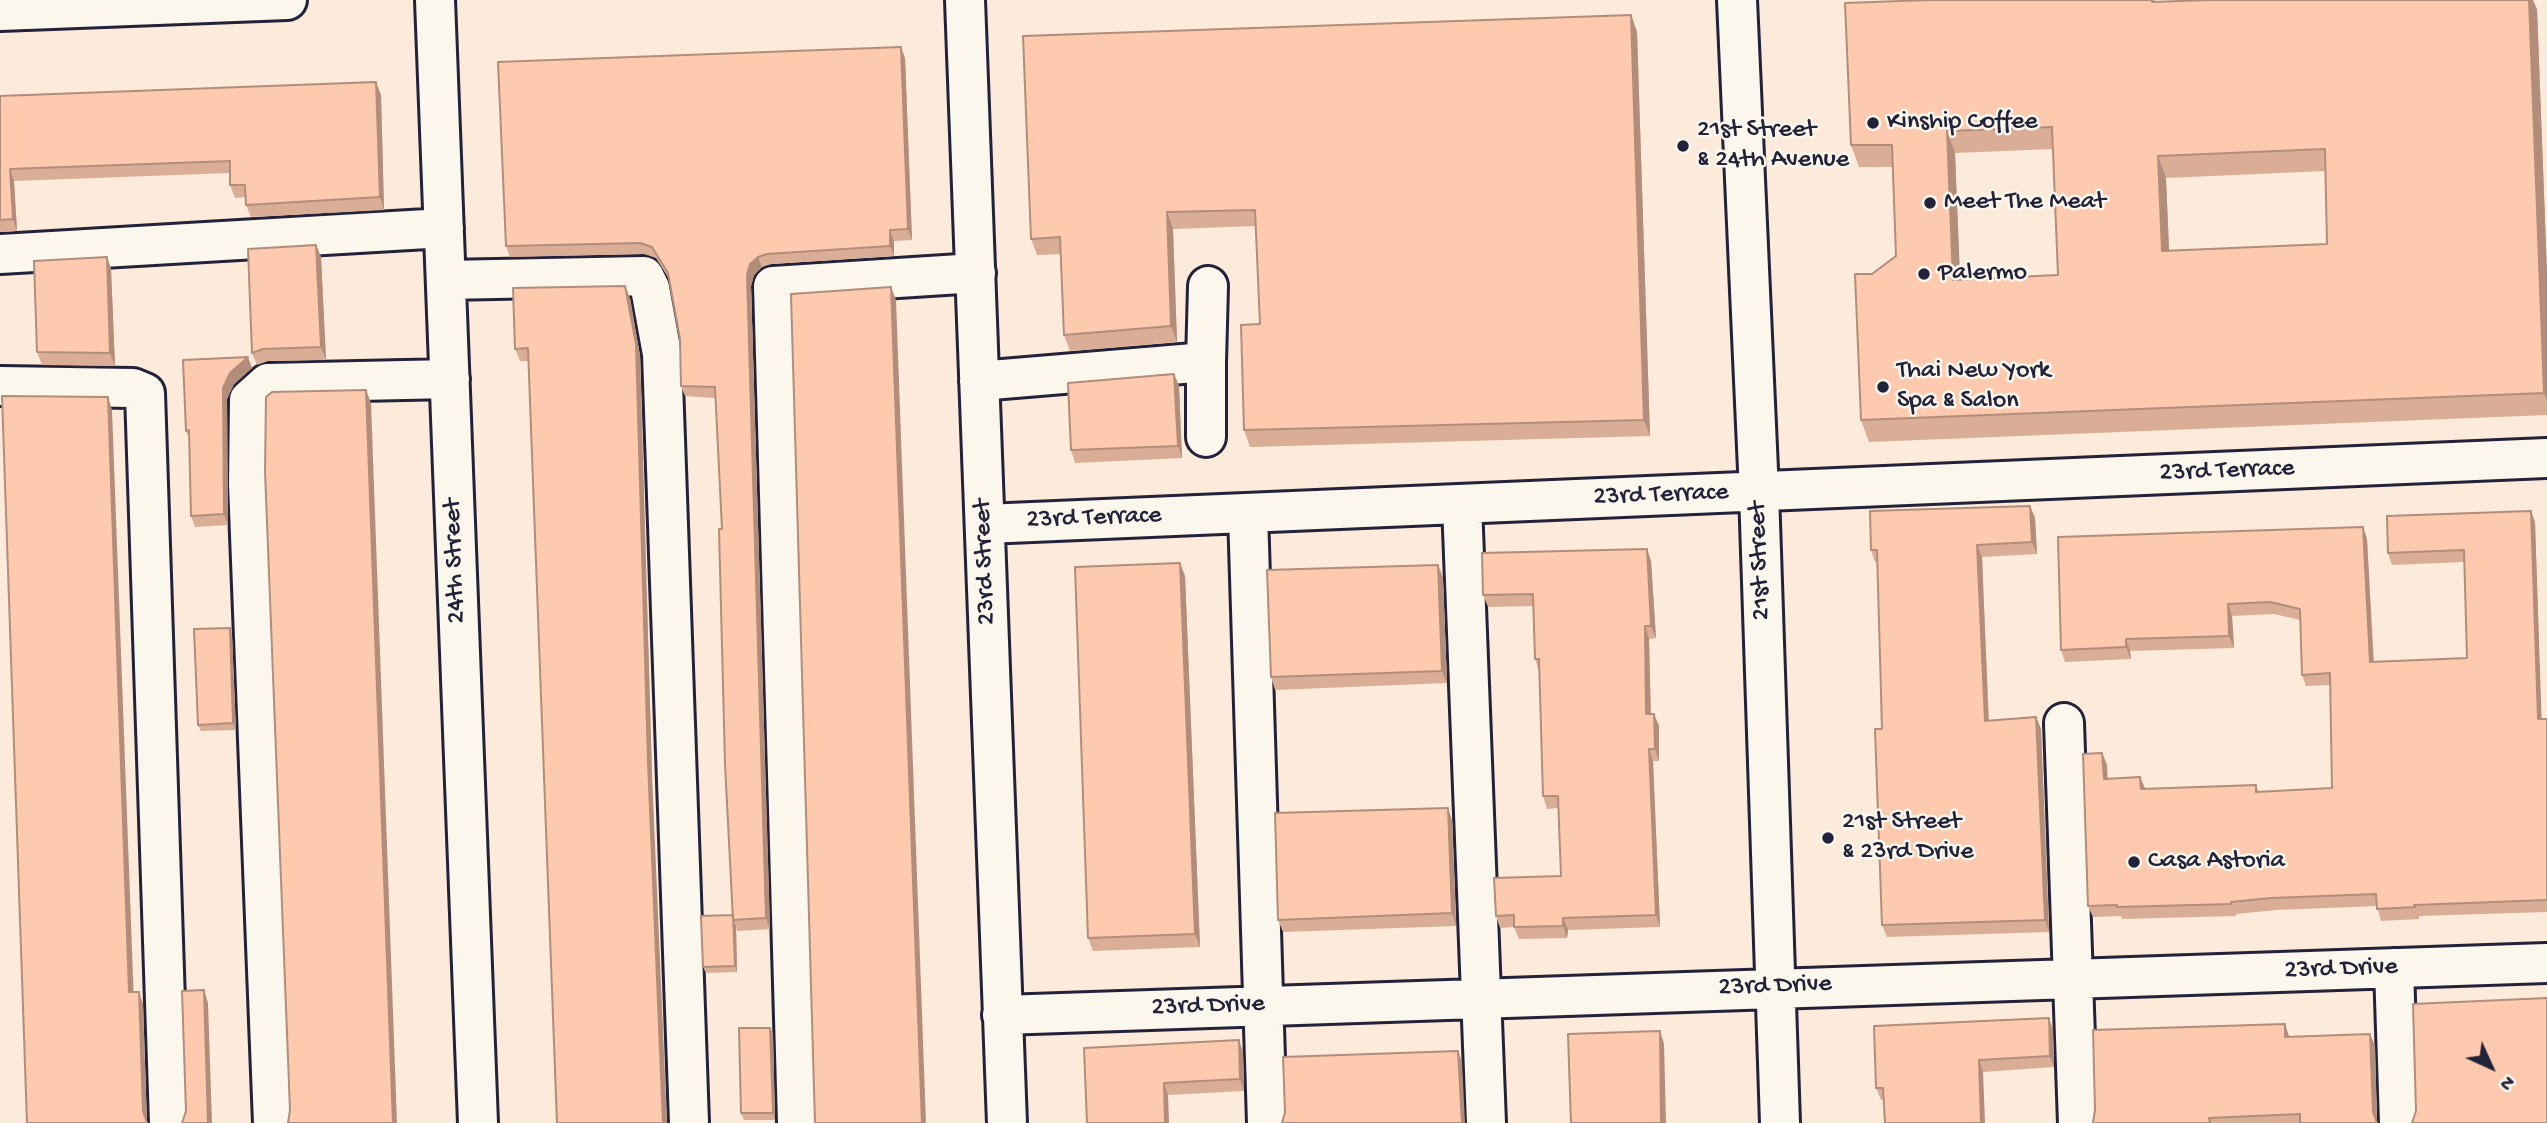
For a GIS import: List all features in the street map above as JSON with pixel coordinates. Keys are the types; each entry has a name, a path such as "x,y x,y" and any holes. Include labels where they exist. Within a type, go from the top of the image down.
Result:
{"street":[{"path":"0,11 287,0"},
{"name":"24th Street","path":"435,0 478,1123"},
{"name":"23rd Street","path":"965,0 1007,1123"},
{"name":"21st Street","path":"1737,0 1759,492 1780,1123"},
{"path":"0,254 444,228"},
{"path":"797,1123 774,286 976,273"},
{"path":"446,280 644,276 650,288 662,354 689,1123"},
{"path":"1206,438 1208,286"},
{"path":"979,381 1206,362"},
{"path":"273,1123 247,484 249,400 268,383 450,379"},
{"path":"0,386 133,388 145,393 169,1123"},
{"name":"23rd Terrace","path":"985,524 2547,458"},
{"path":"1462,505 1486,1123"},
{"path":"1248,513 1267,1123"},
{"path":"2064,723 2078,1123"},
{"name":"23rd Drive","path":"1002,1014 2547,963"},
{"path":"2394,968 2399,1123"}],"building":[{"path":"1929,0 2529,0 2544,393 1861,420 1855,274 1872,274 1896,256 1892,145 1851,145 1845,3","holes":["2052,127 2058,275 1953,280 1947,131","2325,149 2327,244 2162,251 2158,156"]},
{"path":"1631,15 1644,420 1244,430 1241,325 1260,324 1255,210 1167,212 1171,326 1064,335 1060,237 1031,239 1023,36"},
{"path":"901,47 908,229 890,230 890,246 767,254 750,264 747,275 766,918 733,920 725,764 719,529 722,529 715,387 681,386 680,339 668,273 652,247 640,243 506,246 498,62"},
{"path":"376,82 380,197 246,205 245,185 230,185 230,161 10,169 13,219 0,220 0,96"},
{"path":"316,245 321,347 263,349 252,353 248,249"},
{"path":"107,257 110,353 37,352 34,261"},
{"path":"625,286 636,344 648,762 663,1123 557,1123 528,348 515,349 513,288"},
{"path":"891,287 922,1123 815,1123 791,294"},
{"path":"248,357 230,373 223,388 224,514 191,516 189,430 186,431 183,360"},
{"path":"1174,374 1178,446 1071,450 1068,383"},
{"path":"366,390 393,1123 288,1123 290,1110 265,471 266,397 272,392"},
{"path":"2,396 108,397 129,992 139,992 143,1111 147,1123 27,1123"},
{"path":"2030,506 2032,542 1977,545 1985,721 2036,717 2045,920 1882,925 1875,729 1882,729 1877,550 1871,550 1870,511"},
{"path":"2531,511 2538,719 2547,719 2547,900 2377,909 2376,894 2271,898 2231,904 2088,906 2083,754 2102,753 2104,779 2140,777 2141,789 2256,785 2256,792 2332,788 2330,673 2302,675 2300,609 2270,602 2228,604 2229,636 2126,639 2126,647 2061,650 2058,537 2363,527 2370,662 2467,658 2464,550 2388,553 2387,516"},
{"path":"1647,549 1651,626 1645,626 1646,714 1654,714 1655,749 1649,749 1656,915 1563,918 1563,926 1514,927 1514,915 1496,916 1494,878 1561,876 1558,796 1543,796 1539,659 1535,659 1533,594 1483,595 1482,553"},
{"path":"1180,563 1195,934 1088,938 1075,567"},
{"path":"1438,565 1442,671 1271,677 1267,570"},
{"path":"230,628 233,723 198,725 194,629"},
{"path":"1448,808 1452,913 1278,920 1275,813"},
{"path":"733,915 735,966 703,967 701,916"},
{"path":"204,990 208,1123 182,1123 186,1111 182,991"},
{"path":"2547,998 2547,1123 2412,1123 2416,1111 2413,1004"},
{"path":"2049,1018 2050,1056 1979,1060 1981,1123 1885,1123 1883,1088 1876,1088 1874,1026"},
{"path":"2285,1024 2285,1037 2370,1034 2373,1112 2377,1123 2300,1123 2300,1114 2209,1118 2210,1123 2093,1123 2093,1030"},
{"path":"739,1028 770,1028 773,1113 741,1113"},
{"path":"1660,1031 1661,1123 1571,1123 1568,1034"},
{"path":"1239,1040 1240,1079 1164,1083 1165,1123 1087,1123 1084,1048"},
{"path":"1458,1051 1462,1123 1282,1123 1285,1112 1283,1057"}],"place":[{"name":"Kinship Coffee","path":"1873,123"},
{"name":"21st Street & 24th Avenue","path":"1683,146"},
{"name":"Meet The Meat","path":"1930,203"},
{"name":"Palermo","path":"1924,274"},
{"name":"Thai New York Spa & Salon","path":"1883,387"},
{"name":"21st Street & 23rd Drive","path":"1828,838"},
{"name":"Casa Astoria","path":"2134,862"}]}
